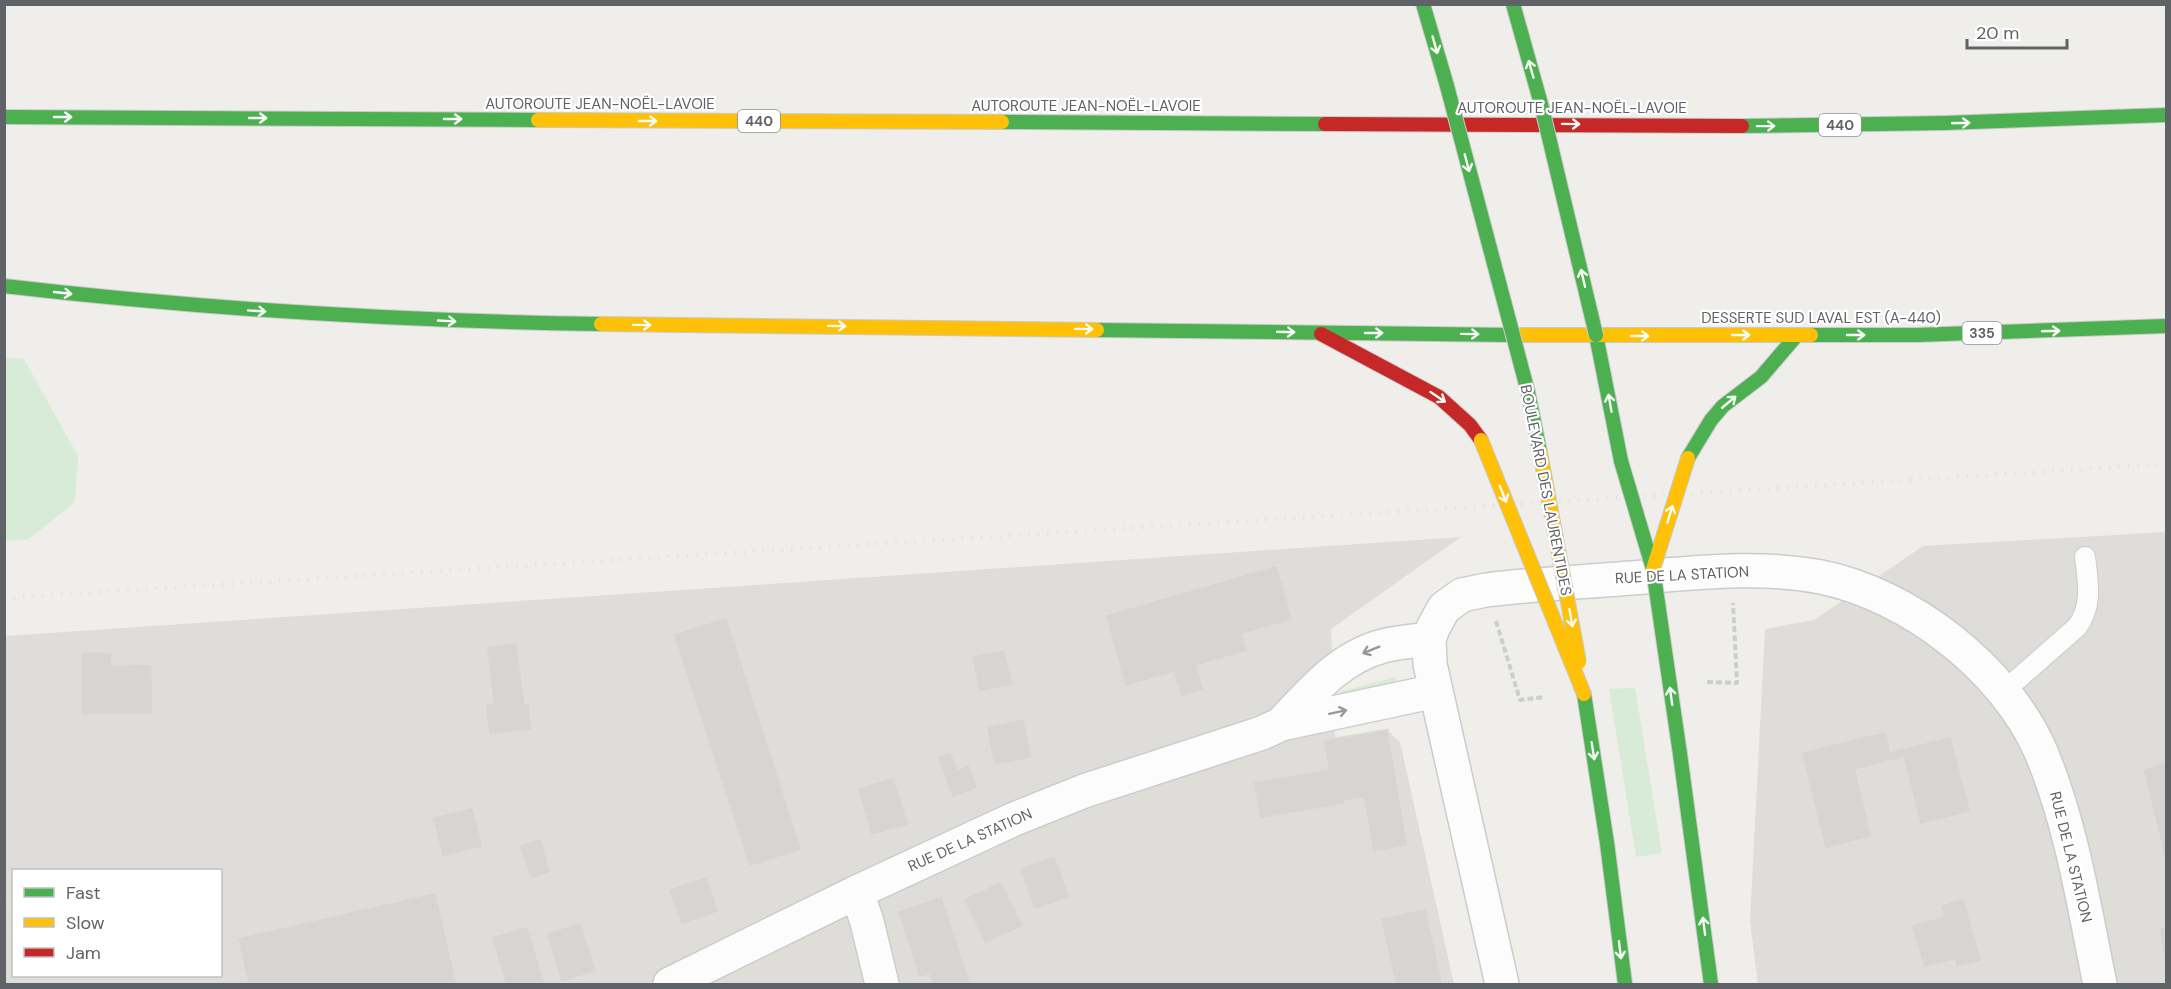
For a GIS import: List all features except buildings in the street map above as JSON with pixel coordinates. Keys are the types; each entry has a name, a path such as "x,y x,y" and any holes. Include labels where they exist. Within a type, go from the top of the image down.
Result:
{"main road":[{"name":"BOULEVARD DES LAURENTIDES","path":"1423,4 1528,392 1584,694 1607,843 1624,984"},
{"path":"1513,4 1541,104 1596,335 1621,461 1653,569 1711,984"},
{"name":"AUTOROUTE JEAN-NOËL-LAVOIE","path":"4,117 1745,126 1944,123 2166,115"},
{"name":"DESSERTE SUD LAVAL EST (A-440)","path":"4,286 218,309 466,322 1684,336 1949,334 2166,326"},
{"path":"1319,333 1394,375 1419,385 1448,404 1470,425 1481,440 1584,694"},
{"path":"1653,569 1688,458 1702,432 1723,406 1761,377 1797,335"}],"street":[{"name":"RUE DE LA STATION","path":"1281,724 1320,683 1356,657 1382,646 1429,639 1438,618 1452,600 1462,595 1486,590 1710,571 1796,574 1846,585 1906,610 1934,627 1986,671 2023,720 2040,750 2061,809 2100,984"},
{"path":"1429,639 1430,664 1502,984"},
{"name":"RUE DE LA STATION","path":"670,984 857,892 1012,820 1084,790 1262,733 1281,724 1436,691"},
{"path":"857,892 882,984"}],"lane":[{"path":"2003,692 2077,627 2084,618 2088,593 2085,557"}],"path":[{"path":"1707,682 1737,683 1733,609"},
{"path":"1498,626 1520,700 1544,697"}],"shaded area":[{"path":"2166,532 2166,984 1758,984 1750,921 1765,629 1814,620 1923,546"},
{"path":"1461,537 1331,629 1335,740 1387,730 1400,742 1454,984 5,984 5,636"}],"green space":[{"path":"5,357 24,359 78,456 75,502 29,539 5,541"},
{"path":"1395,677 1397,682 1341,698 1339,692"},
{"path":"1635,688 1662,853 1636,857 1609,689"}],"railway":[{"path":"4,598 2166,464"},
{"path":"4,865 12,871"},
{"path":"4,899 12,905"}],"traffic: fast":[{"path":"1423,4 1447,86"},
{"path":"1513,4 1541,104 1596,335"},
{"path":"1447,86 1528,392 1540,452"},
{"path":"1742,126 1944,123 2166,115"},
{"path":"4,117 538,120"},
{"path":"1002,122 1325,124"},
{"path":"4,286 153,301 376,317 601,324"},
{"path":"1811,335 1917,335 2166,326"},
{"path":"1097,330 1512,335"},
{"path":"1596,335 1621,461"},
{"path":"1688,458 1711,420 1723,406 1761,377 1797,335"},
{"path":"1621,461 1653,569 1680,754"},
{"path":"1584,694 1607,843 1625,984"},
{"path":"1680,754 1711,984"}],"traffic: slow":[{"path":"538,120 1002,122"},
{"path":"601,324 1097,330"},
{"path":"1512,335 1811,335"},
{"path":"1481,440 1584,694"},
{"path":"1540,452 1579,662"},
{"path":"1653,569 1688,458"}],"traffic: jam":[{"path":"1325,124 1742,126"},
{"path":"1321,334 1439,397 1470,425 1481,440"}]}
